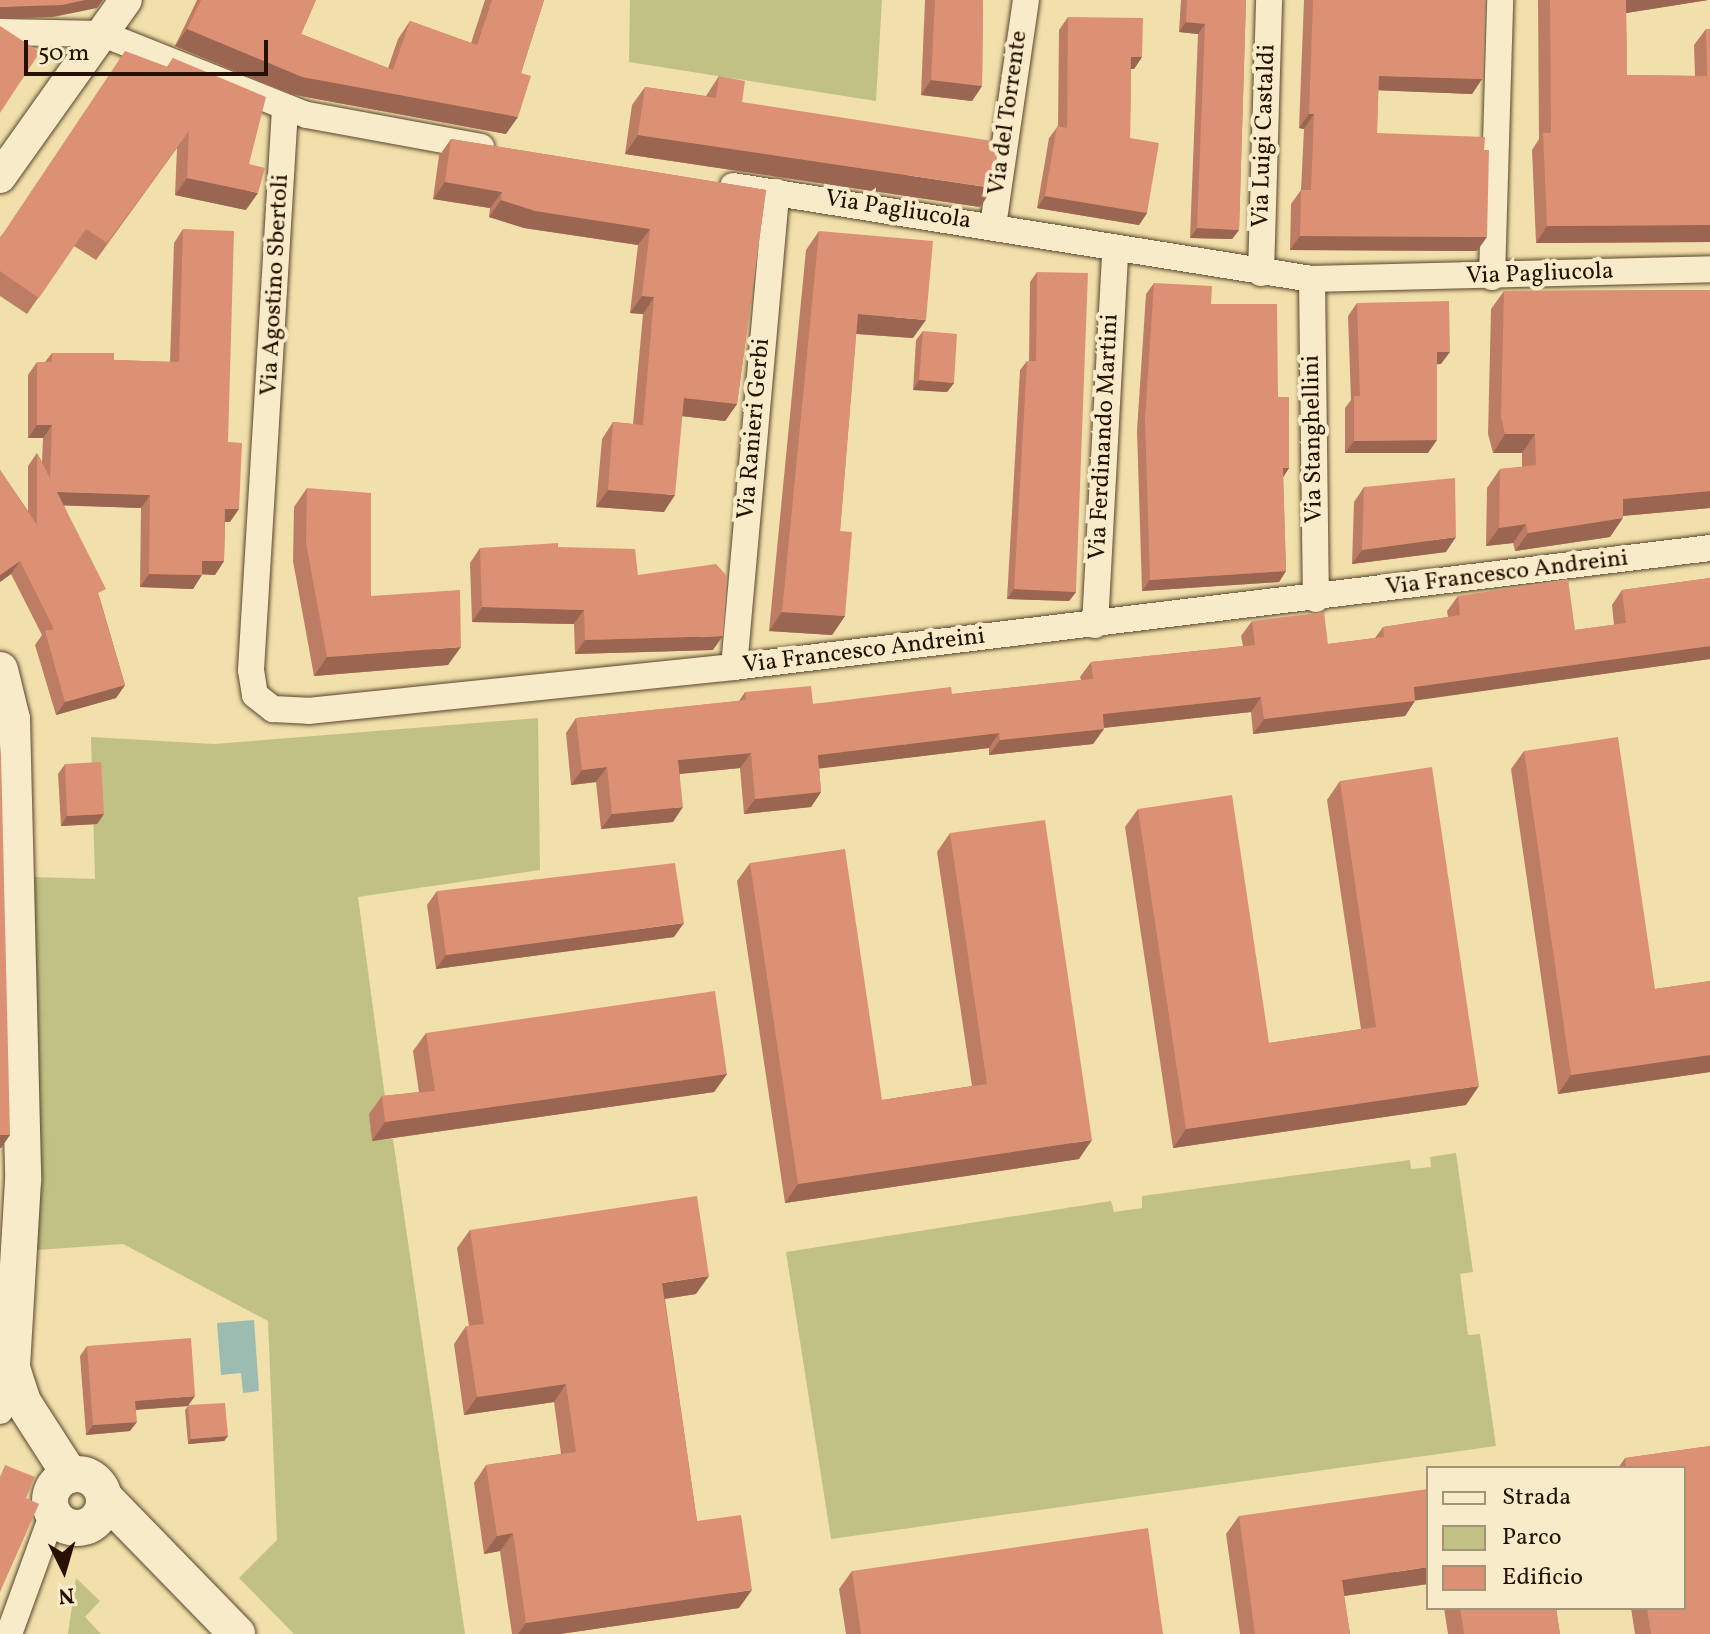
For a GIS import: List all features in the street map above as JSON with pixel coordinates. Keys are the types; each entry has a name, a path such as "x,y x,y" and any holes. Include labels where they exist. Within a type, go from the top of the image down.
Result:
{"main road":[{"path":"0,670 12,737 23,1181 5,1396 57,1508 80,1528 109,1510"},
{"path":"57,1508 93,1479 109,1510 237,1634"}],"street":[{"path":"0,177 126,0"},
{"name":"Via del Torrente","path":"993,226 1026,0"},
{"name":"Via Luigi Castaldi","path":"1261,273 1269,0"},
{"path":"1492,277 1500,0"},
{"path":"0,32 103,34 285,109 504,151"},
{"name":"Via Agostino Sbertoli","path":"266,462 285,109"},
{"name":"Via Pagliucola","path":"700,181 993,226 1115,250 1312,279 1492,277 1710,269"},
{"name":"Via Ranieri Gerbi","path":"734,667 776,192"},
{"name":"Via Ferdinando Martini","path":"1095,625 1115,250"},
{"name":"Via Stanghellini","path":"1312,279 1316,599"},
{"name":"Via Francesco Andreini","path":"266,462 251,670 255,695 273,709 308,711 734,667 1316,599 1710,548"},
{"path":"9,1634 57,1508"}],"green space":[{"path":"630,0 882,0 876,101 629,62"},
{"path":"538,718 540,870 358,897 387,1112 372,1140 393,1139 465,1634 294,1634 239,1578 277,1540 268,1321 123,1244 37,1250 34,877 95,879 91,737 214,744"},
{"path":"1456,1153 1473,1272 1460,1274 1468,1335 1480,1334 1496,1446 831,1539 786,1252 1111,1201 1114,1212 1142,1208 1142,1196 1410,1160 1411,1169 1431,1167 1430,1157"},
{"path":"76,1578 100,1601 85,1617 101,1634 68,1634"}],"water":[{"path":"254,1320 259,1391 243,1393 241,1373 221,1375 217,1323"}],"building":[{"path":"0,0 85,0 62,5 0,7"},
{"path":"201,0 316,0 301,34 393,70 410,21 477,45 492,0 544,0 521,73 531,76 518,117 302,77 187,29"},
{"path":"935,0 983,0 982,86 931,80"},
{"path":"1187,0 1246,0 1239,230 1197,228 1205,24 1186,22"},
{"path":"1313,0 1485,0 1482,79 1379,76 1377,133 1485,137 1484,150 1489,150 1487,237 1300,236 1301,190 1311,190 1314,114 1309,114"},
{"path":"1550,0 1626,0 1627,75 1707,76 1706,29 1710,29 1710,225 1547,226 1543,133 1551,133"},
{"path":"1068,17 1143,18 1142,57 1131,57 1130,138 1159,143 1147,213 1045,196 1057,126 1067,128"},
{"path":"0,26 40,52 0,113"},
{"path":"125,51 168,67 173,58 266,97 249,164 265,168 258,193 187,178 189,131 107,243 86,229 39,298 0,271 0,238"},
{"path":"719,76 745,81 742,102 999,142 993,188 638,135 645,87 716,98"},
{"path":"451,139 766,190 737,404 684,398 675,495 608,490 613,422 643,425 654,297 642,296 650,229 535,211 501,200 502,192 445,182"},
{"path":"183,229 234,231 228,442 242,443 239,509 225,509 224,561 202,561 202,575 149,574 150,495 57,492 106,589 98,593 125,685 65,702 45,631 54,629 20,561 0,575 0,470 37,525 37,453 50,478 52,425 37,425 37,362 52,362 52,353 114,353 114,360 179,362"},
{"path":"819,231 933,241 926,320 858,314 840,531 852,532 845,616 782,612"},
{"path":"1037,272 1088,273 1076,592 1014,589 1027,361 1036,361"},
{"path":"1154,283 1212,286 1211,304 1277,304 1278,397 1289,397 1289,468 1283,468 1286,571 1150,580 1145,419"},
{"path":"1710,290 1710,491 1623,499 1623,518 1528,533 1526,524 1499,528 1500,469 1536,465 1535,434 1505,434 1501,416 1504,291"},
{"path":"1449,301 1450,352 1437,352 1437,440 1354,441 1354,396 1360,396 1357,303"},
{"path":"923,331 957,334 954,383 919,380"},
{"path":"1455,478 1456,537 1362,550 1364,487"},
{"path":"307,488 371,493 371,596 460,590 461,647 327,657 306,543"},
{"path":"558,543 558,547 635,549 638,575 716,564 727,576 723,636 585,640 584,610 482,607 480,548"},
{"path":"1710,578 1710,646 1414,687 1415,701 1264,719 1261,697 1103,714 1104,729 1000,740 999,733 818,755 821,792 755,799 751,753 678,760 683,807 612,814 607,767 582,770 576,718 746,700 745,692 811,686 813,704 951,687 952,694 1093,679 1091,662 1255,645 1252,621 1324,612 1328,644 1384,637 1383,627 1460,615 1458,596 1568,579 1575,630 1626,623 1622,590"},
{"path":"1618,737 1655,989 1710,981 1710,1055 1571,1075 1524,751"},
{"path":"0,744 1,754 10,1135 0,1135"},
{"path":"101,762 104,814 67,816 65,764"},
{"path":"1432,767 1479,1086 1186,1129 1138,809 1232,795 1269,1043 1376,1027 1340,781"},
{"path":"1045,820 1092,1140 798,1184 750,863 845,849 882,1100 987,1084 950,833"},
{"path":"675,863 684,923 446,955 437,891"},
{"path":"715,991 727,1074 385,1122 382,1096 435,1091 426,1033"},
{"path":"697,1196 709,1276 662,1283 697,1521 741,1515 752,1590 526,1623 513,1533 497,1536 486,1465 576,1452 566,1384 477,1397 466,1326 484,1324 470,1230"},
{"path":"191,1338 195,1396 135,1401 137,1422 93,1425 87,1346"},
{"path":"225,1403 228,1436 191,1439 188,1405"},
{"path":"1710,1446 1710,1634 1651,1634 1647,1610 1686,1610 1686,1466 1626,1466 1625,1458"},
{"path":"5,1465 35,1477 26,1498 39,1504 0,1592 0,1477"},
{"path":"1426,1489 1426,1567 1342,1580 1350,1634 1255,1634 1239,1516"},
{"path":"1148,1528 1163,1634 861,1634 852,1571"},
{"path":"1460,1610 1556,1610 1560,1634 1464,1634"}]}
